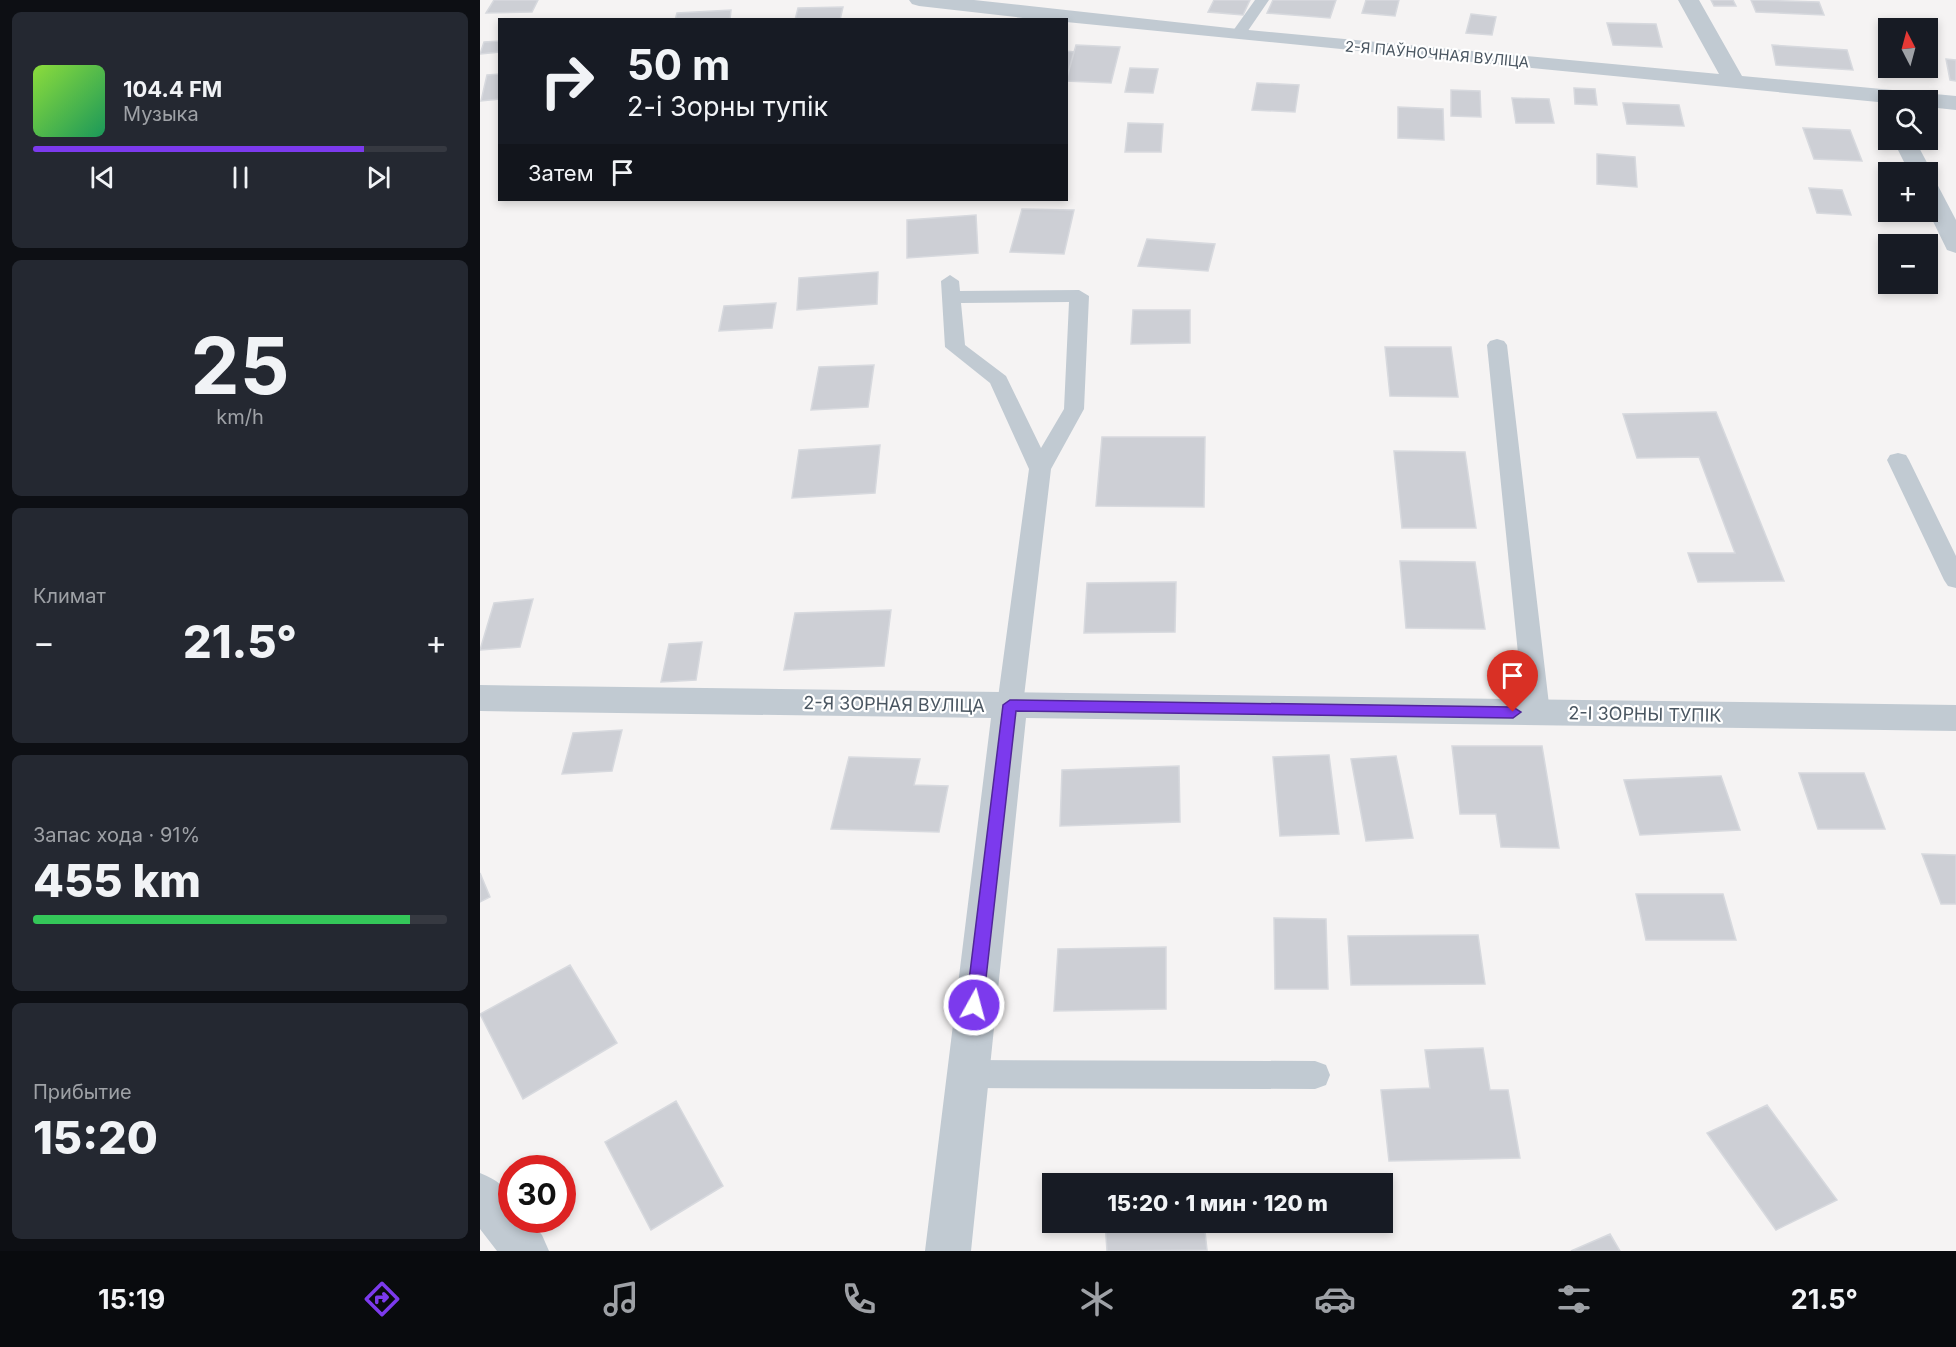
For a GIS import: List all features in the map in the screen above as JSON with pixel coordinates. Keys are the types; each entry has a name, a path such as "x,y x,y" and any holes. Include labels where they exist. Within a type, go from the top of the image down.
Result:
{"street":[{"name":"2-Я ПАЎНОЧНАЯ ВУЛІЦА","path":"919,0 1238,35 1735,83 1878,101"},
{"path":"1688,0 1693,5 1735,83"},
{"name":"2-Я ПАЎНОЧНАЯ ВУЛІЦА","path":"1938,103 1956,103"},
{"path":"1938,208 1956,245"},
{"name":"2-Я ЗОРНАЯ ВУЛІЦА","path":"480,698 1010,705 966,1074 948,1251"},
{"name":"2-І ЗОРНЫ ТУПІК","path":"1010,705 1956,718"},
{"path":"480,1194 526,1251"}],"lane":[{"path":"1238,35 1262,0"},
{"path":"1010,705 1040,469 1074,409 1079,296 951,289 954,347 999,380 1040,469"},
{"path":"1497,345 1537,713"},
{"path":"1898,460 1956,580"},
{"path":"966,1074 1315,1075"}],"building":[{"path":"494,0 538,0 532,12 486,13"},
{"path":"1214,0 1250,0 1243,15 1208,12"},
{"path":"1273,0 1336,0 1330,18 1267,13"},
{"path":"1366,0 1399,0 1395,16 1362,13"},
{"path":"1711,0 1733,0 1736,6 1714,6"},
{"path":"1751,0 1819,2 1824,15 1756,12"},
{"path":"843,7 840,18 796,18 798,8"},
{"path":"731,10 730,18 676,18 677,13"},
{"path":"1471,14 1496,17 1492,35 1466,33"},
{"path":"1607,23 1656,24 1662,47 1613,45"},
{"path":"498,41 498,52 480,54 484,42"},
{"path":"1076,45 1120,47 1111,83 1068,81"},
{"path":"1772,45 1847,50 1853,70 1776,65"},
{"path":"1068,51 1074,52 1068,73"},
{"path":"1946,59 1956,60 1956,81 1950,80"},
{"path":"1130,68 1158,69 1153,93 1125,92"},
{"path":"498,74 498,99 481,101 487,75"},
{"path":"1257,83 1299,85 1295,112 1252,110"},
{"path":"1574,88 1595,89 1597,105 1575,104"},
{"path":"1451,90 1480,91 1481,117 1451,116"},
{"path":"1512,98 1549,99 1554,123 1516,123"},
{"path":"1623,103 1679,105 1684,126 1627,124"},
{"path":"1398,107 1443,109 1444,140 1398,138"},
{"path":"1128,123 1163,124 1161,152 1125,152"},
{"path":"1803,128 1850,130 1862,161 1814,159"},
{"path":"1597,154 1635,157 1637,187 1597,184"},
{"path":"1809,188 1842,190 1851,215 1817,213"},
{"path":"1022,209 1074,210 1064,254 1010,252"},
{"path":"976,215 978,253 907,258 907,220"},
{"path":"1147,239 1215,244 1208,271 1138,266"},
{"path":"878,272 877,304 797,310 799,278"},
{"path":"776,303 772,328 719,331 724,306"},
{"path":"1133,310 1190,310 1190,343 1131,344"},
{"path":"1385,347 1451,347 1458,397 1390,396"},
{"path":"874,365 868,407 811,410 819,367"},
{"path":"1716,412 1784,581 1698,582 1688,553 1735,553 1699,457 1637,458 1623,414"},
{"path":"1102,437 1205,437 1204,507 1096,506"},
{"path":"880,445 875,493 792,498 799,450"},
{"path":"1394,451 1465,452 1476,528 1402,528"},
{"path":"1400,561 1475,562 1485,629 1406,628"},
{"path":"1176,582 1175,632 1084,633 1087,583"},
{"path":"533,599 520,647 480,650 494,603"},
{"path":"891,610 884,666 784,670 795,613"},
{"path":"702,642 696,680 661,682 669,644"},
{"path":"622,730 612,771 562,774 573,733"},
{"path":"1452,746 1542,746 1559,848 1501,847 1496,814 1460,814"},
{"path":"1329,755 1339,834 1280,836 1273,757"},
{"path":"1396,756 1413,838 1366,841 1351,759"},
{"path":"849,757 920,759 914,785 948,786 939,832 831,829"},
{"path":"1179,766 1180,822 1060,826 1062,770"},
{"path":"1799,773 1864,773 1885,829 1818,829"},
{"path":"1721,776 1740,830 1640,835 1624,780"},
{"path":"1922,854 1956,855 1956,904 1941,904"},
{"path":"480,873 490,897 480,902"},
{"path":"1636,894 1723,894 1736,940 1646,940"},
{"path":"1274,918 1326,919 1328,989 1275,989"},
{"path":"1478,935 1485,984 1351,985 1348,936"},
{"path":"1166,947 1166,1009 1054,1011 1058,949"},
{"path":"570,965 617,1043 523,1099 480,1014"},
{"path":"1483,1048 1490,1090 1508,1090 1520,1158 1389,1161 1381,1090 1430,1088 1425,1050"},
{"path":"676,1101 723,1186 651,1230 605,1142"},
{"path":"1767,1105 1837,1200 1776,1230 1707,1133"},
{"path":"1106,1233 1205,1233 1207,1250 1107,1251"},
{"path":"1610,1234 1620,1251 1571,1251"}],"route":[{"path":"974,1005 1010,705 1513,712"}]}
